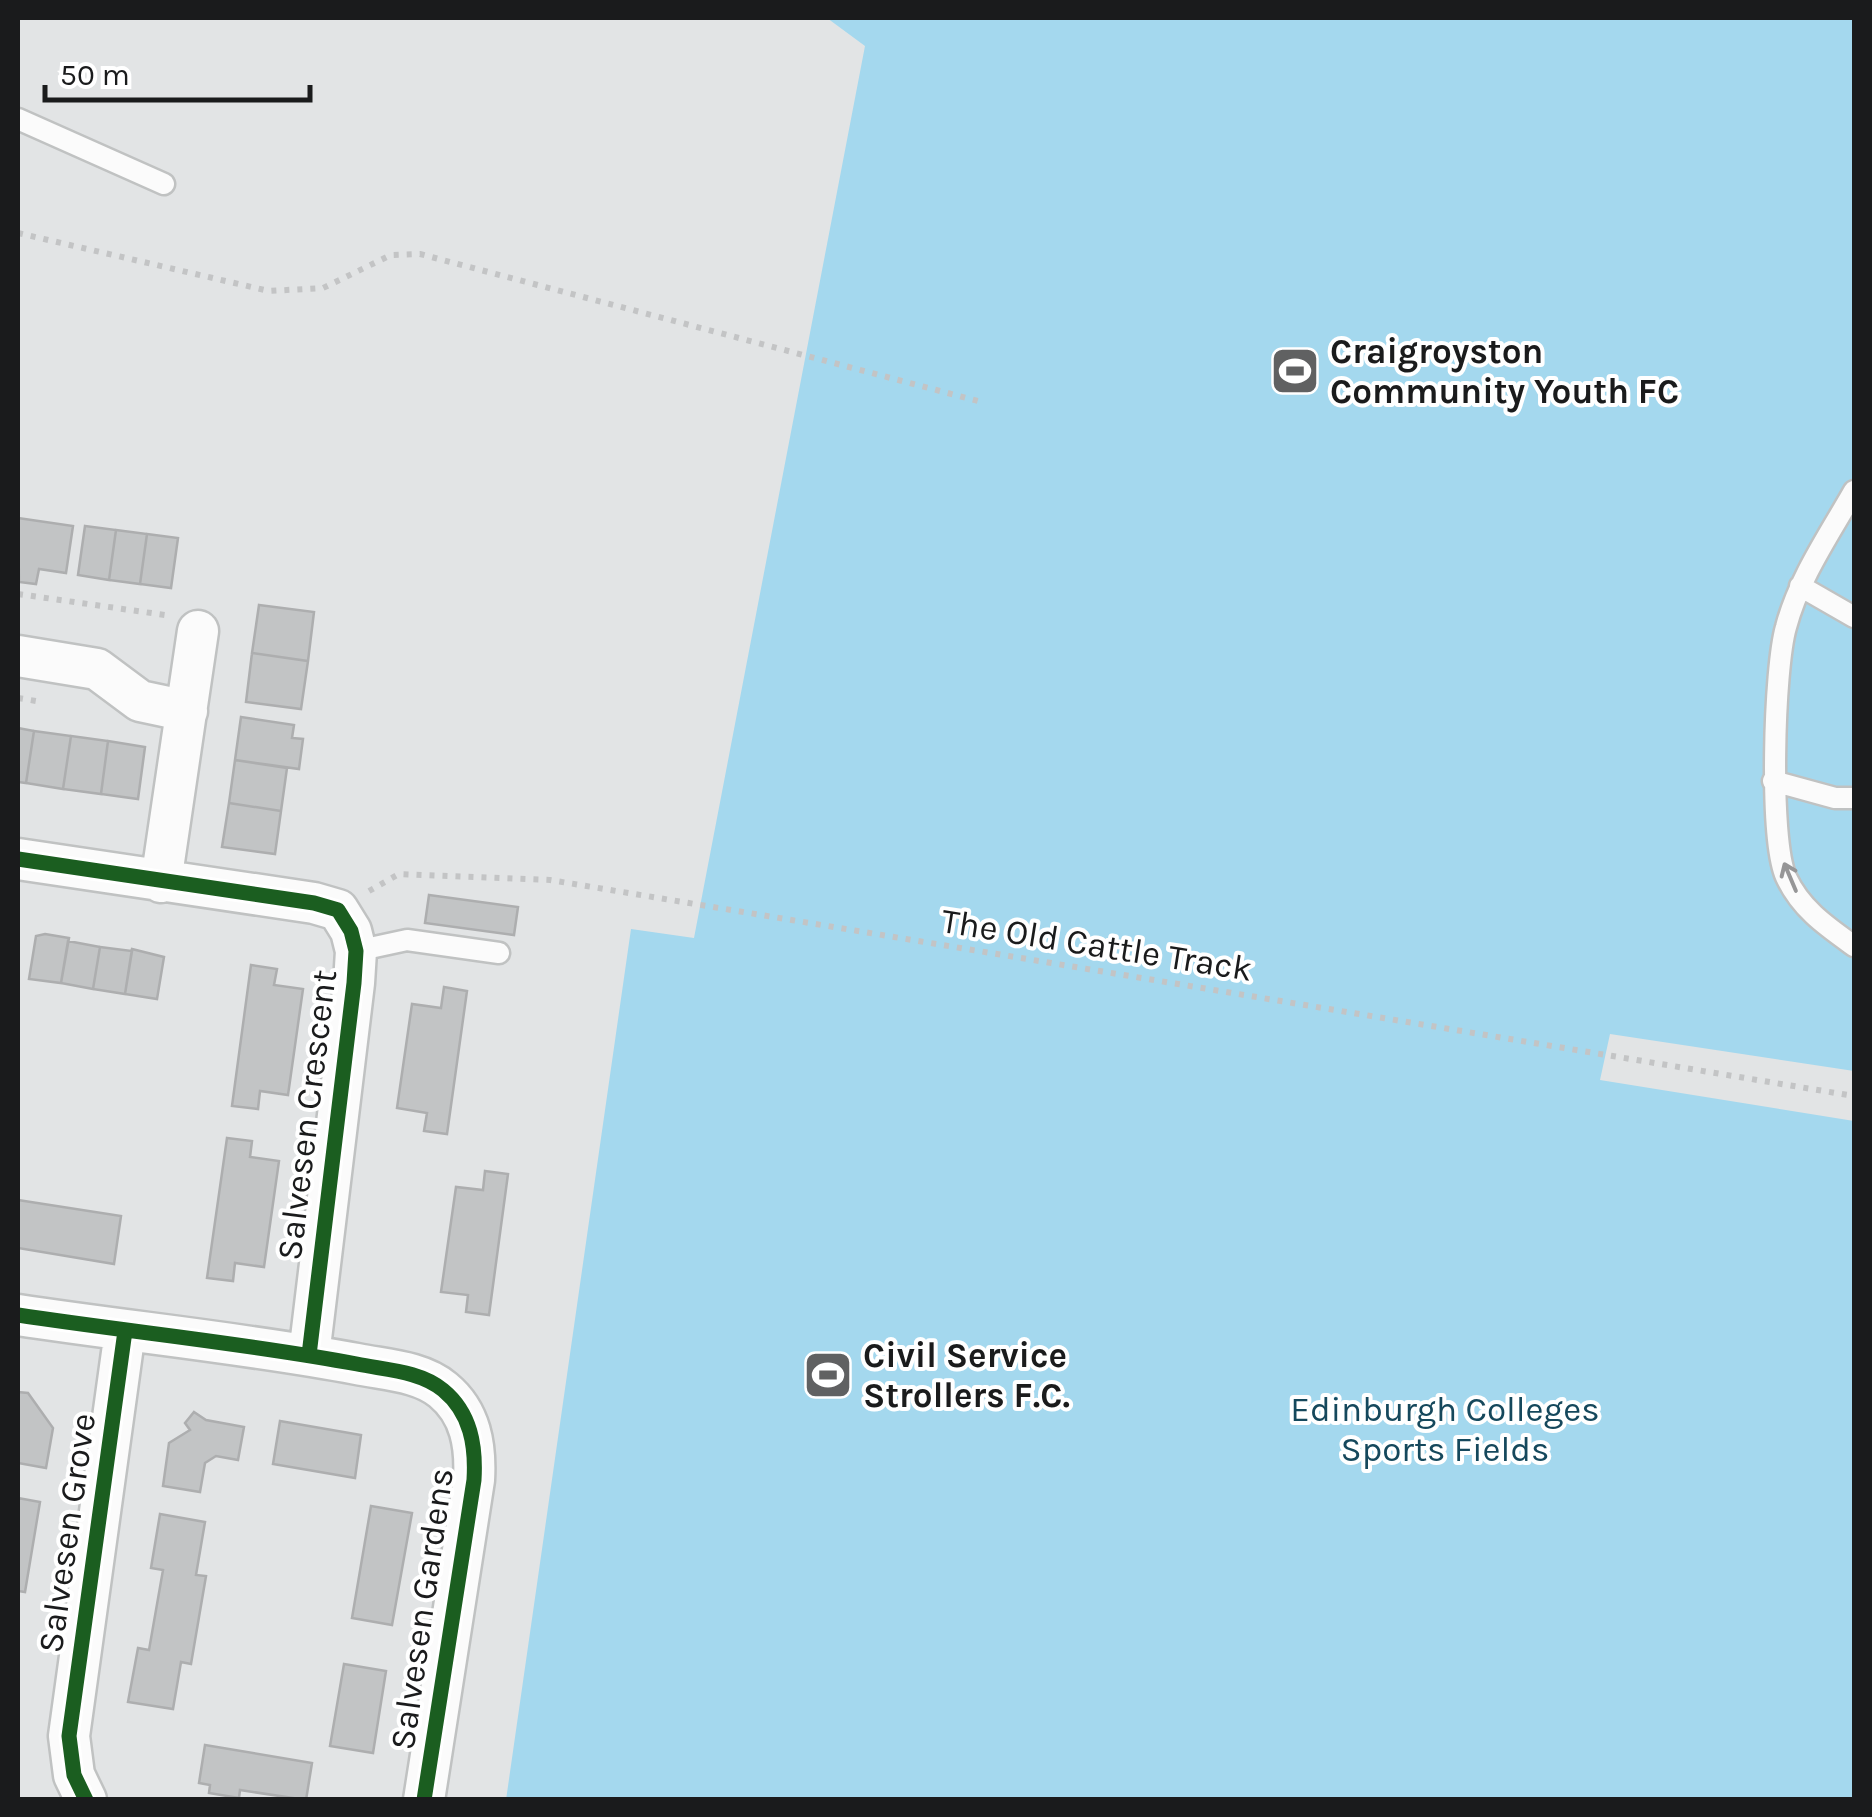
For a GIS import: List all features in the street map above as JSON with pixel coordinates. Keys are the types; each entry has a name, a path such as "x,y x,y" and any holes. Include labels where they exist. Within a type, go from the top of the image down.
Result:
{"street":[{"path":"161,882 198,631"},
{"path":"18,656 97,669 140,701 187,711"},
{"path":"18,859 338,910"},
{"name":"Salvesen Crescent","path":"309,1355 356,951 351,931 338,910"},
{"name":"Salvesen Gardens","path":"18,1315 309,1355 423,1377 446,1392 467,1420 475,1450 424,1800"},
{"name":"Salvesen Grove","path":"86,1800 74,1775 68,1736 125,1331"}],"lane":[{"path":"18,119 164,184"},
{"path":"1854,491 1800,586 1784,630 1773,780 1784,874 1812,917 1854,946"},
{"path":"1800,586 1854,618"},
{"path":"1773,780 1835,798 1854,798"},
{"path":"356,951 406,940 499,953"}],"path":[{"path":"18,232 269,292 323,288 391,255 420,254 978,401"},
{"path":"18,594 184,618 198,631"}],"green space":[{"name":"Edinburgh Colleges Sports Fields","path":"827,18 1854,18 1854,1071 1610,1034 1600,1080 1854,1121 1854,1799 506,1800 631,929 694,938 865,46"}],"building":[{"path":"18,518 73,526 66,573 39,569 36,584 19,582"},
{"path":"85,526 116,530 109,580 78,575"},
{"path":"116,530 147,534 140,584 109,580"},
{"path":"147,534 178,538 171,588 140,584"},
{"path":"259,605 314,612 308,661 252,653"},
{"path":"252,653 308,661 301,709 246,702"},
{"path":"241,717 294,725 292,738 303,739 299,769 235,760"},
{"path":"18,728 34,731 26,783 18,782"},
{"path":"34,731 71,736 63,789 26,783"},
{"path":"71,736 108,741 101,794 63,789"},
{"path":"108,741 145,747 138,799 101,794"},
{"path":"235,760 287,768 281,811 229,803"},
{"path":"229,803 281,811 275,854 222,847"},
{"path":"429,895 518,907 514,935 425,923"},
{"path":"36,936 69,938 61,983 29,979"},
{"path":"68,941 100,947 93,989 61,983"},
{"path":"100,947 132,951 125,994 93,989"},
{"path":"132,949 164,957 157,999 125,994"},
{"path":"251,965 277,969 274,985 303,989 288,1095 260,1091 258,1109 232,1106"},
{"path":"444,987 467,991 447,1134 424,1131 427,1113 397,1108 412,1004 441,1008"},
{"path":"227,1138 252,1141 250,1157 279,1161 264,1267 235,1263 233,1281 207,1278"},
{"path":"485,1171 508,1174 489,1315 466,1312 468,1295 441,1292 456,1187 483,1190"},
{"path":"18,1200 121,1216 114,1264 18,1248"},
{"path":"18,1392 28,1393 53,1428 46,1468 18,1463"},
{"path":"194,1412 206,1420 244,1427 238,1460 216,1456 205,1463 200,1492 163,1486 169,1443 190,1430 185,1423"},
{"path":"280,1421 361,1435 355,1478 273,1464"},
{"path":"18,1498 40,1502 25,1592 18,1591"},
{"path":"371,1506 412,1513 392,1625 352,1618"},
{"path":"160,1514 205,1522 196,1575 206,1576 191,1664 181,1662 173,1709 128,1702 138,1648 149,1650 163,1570 151,1568"},
{"path":"344,1664 386,1671 373,1753 330,1746"},
{"path":"205,1745 312,1763 306,1800 240,1790 239,1798 209,1793 210,1785 199,1783"}],"cycle path":[{"path":"18,859 314,903 338,910 351,931 356,951 354,983 309,1355"},
{"path":"18,1315 391,1370 424,1379 452,1399 470,1431 474,1480 424,1800"},
{"path":"86,1800 74,1775 69,1736 125,1331"}],"place":[{"name":"Craigroyston Community Youth FC","path":"1295,371"},
{"name":"Civil Service Strollers F.C.","path":"828,1375"}]}
